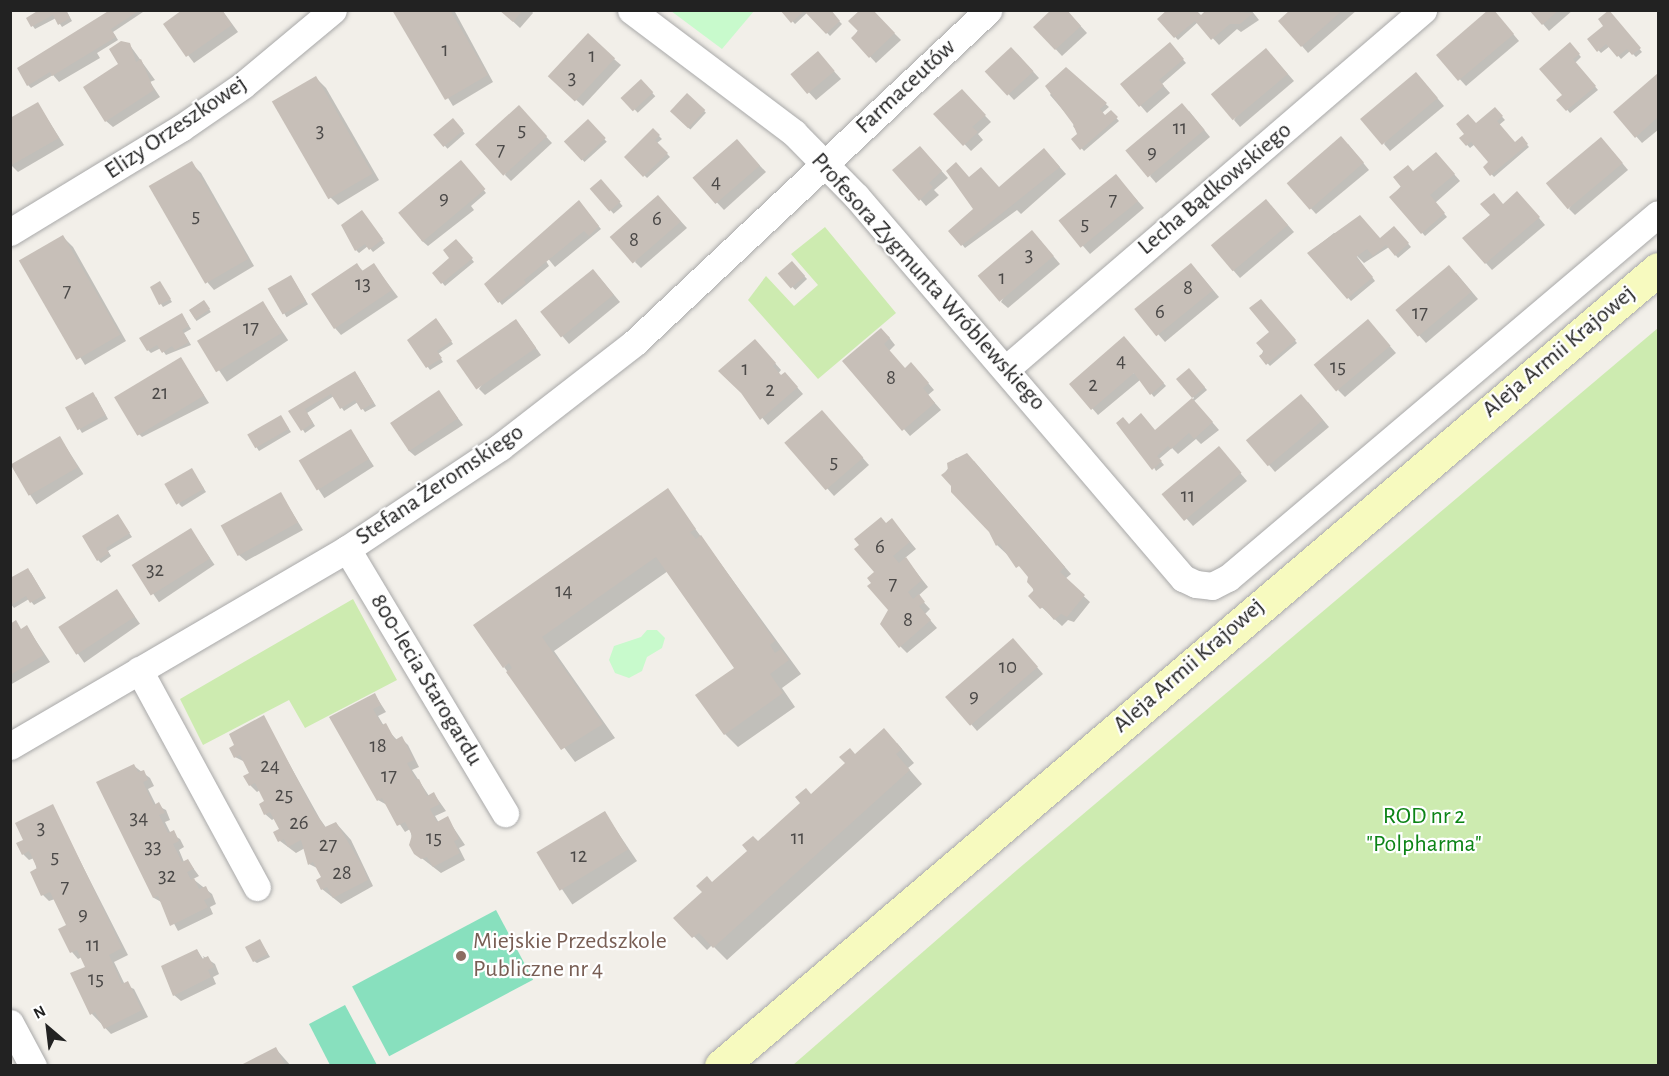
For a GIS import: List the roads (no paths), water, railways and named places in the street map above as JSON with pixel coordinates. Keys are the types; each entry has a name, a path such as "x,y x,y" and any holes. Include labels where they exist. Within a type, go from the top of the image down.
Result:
{"main road":[{"name":"Aleja Armii Krajowej","path":"721,1065 1659,269"}],"street":[{"name":"Elizy Orzeszkowej","path":"10,232 181,128 243,85 333,10"},
{"name":"Profesora Zygmunta Wróblewskiego","path":"631,10 794,133 1007,368 1183,578 1196,584"},
{"name":"Farmaceutów","path":"825,165 988,10"},
{"name":"Lecha Bądkowskiego","path":"1007,368 1423,10"},
{"name":"Stefana Żeromskiego","path":"10,746 346,549 500,447 634,343 825,165"},
{"name":"Aleja Armii Krajowej","path":"1196,584 1212,586 1227,578 1659,214"},
{"name":"800-lecia Starogardu","path":"346,549 506,813"},
{"path":"139,670 257,887"},
{"path":"10,1023 33,1065"}],"place":[{"name":"Miejskie Przedszkole Publiczne nr 4","path":"461,956"}],"park label":[{"name":"ROD nr 2 \"Polpharma\"","path":"1424,831"}]}
